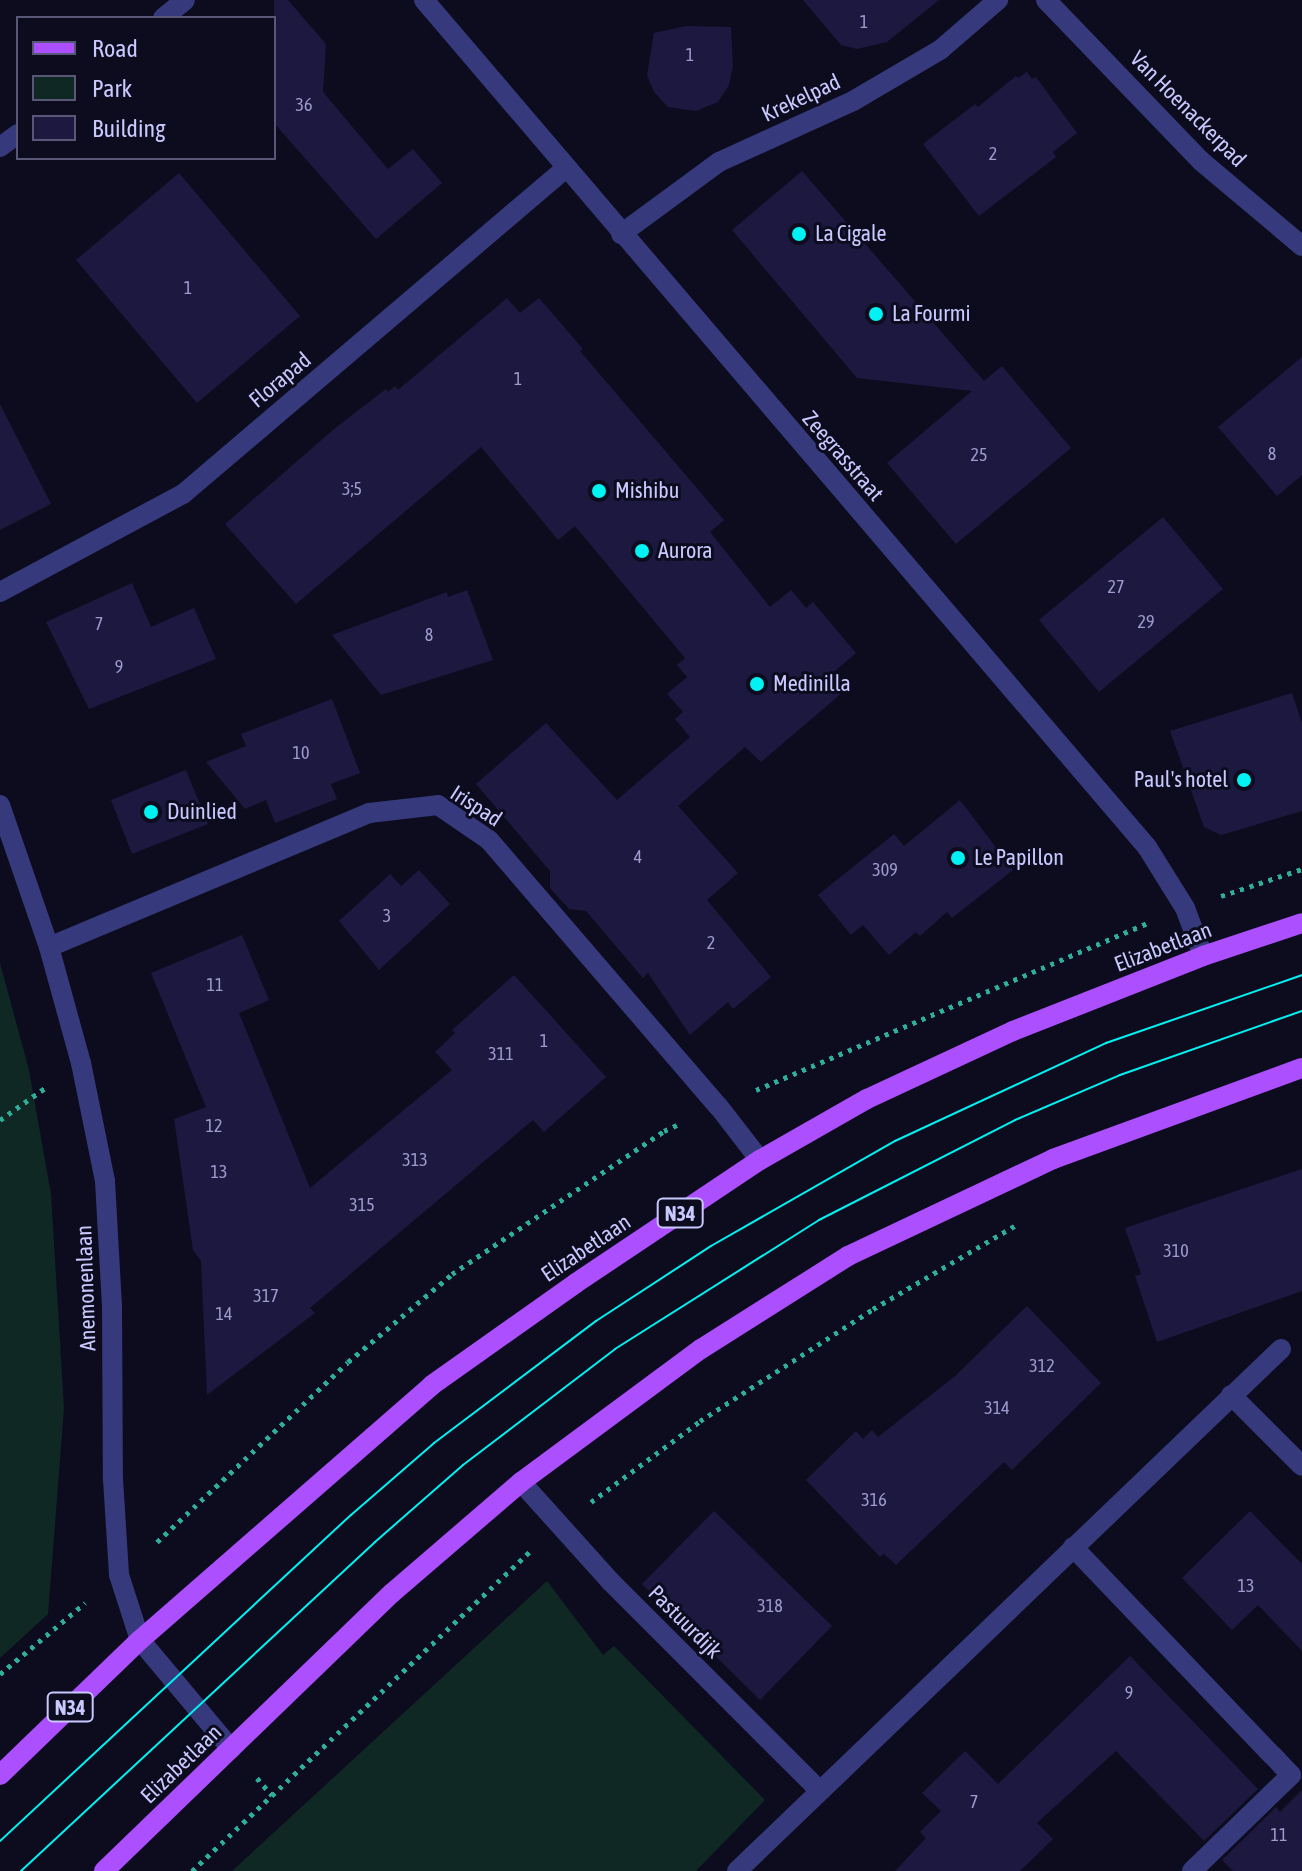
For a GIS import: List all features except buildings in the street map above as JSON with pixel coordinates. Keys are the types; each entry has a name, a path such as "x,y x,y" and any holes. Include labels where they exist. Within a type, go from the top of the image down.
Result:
{"main road":[{"name":"Elizabetlaan","path":"0,1775 140,1640 432,1385 576,1283 760,1160 867,1099 986,1043 1203,956 1302,923"},
{"name":"Elizabetlaan","path":"104,1871 392,1593 521,1482 701,1349 848,1256 1053,1159 1302,1068"}],"street":[{"path":"165,16 185,0"},
{"name":"Zeegrasstraat","path":"424,0 1147,847 1185,908 1203,956"},
{"name":"Krekelpad","path":"621,234 719,162 853,101 940,50 998,0"},
{"name":"Van Hoenackerpad","path":"1046,0 1201,161 1302,246"},
{"name":"Florapad","path":"0,592 183,494 566,168"},
{"name":"Anemonenlaan","path":"0,805 49,947 81,1063 105,1181 112,1306 113,1479 119,1575 140,1640 231,1749"},
{"name":"Irispad","path":"49,947 369,813 438,805 489,840 719,1107 760,1160"},
{"path":"737,1871 1281,1349"},
{"path":"1231,1395 1302,1466"},
{"name":"Pastuurdijk","path":"521,1482 610,1581 819,1790"},
{"path":"1073,1547 1291,1775 1192,1871"}],"path":[{"path":"0,1120 81,1063"},
{"path":"192,1871 471,1603 560,1525 700,1421 873,1309 1024,1221"},
{"path":"0,1674 119,1575"}],"green space":[{"path":"0,963 29,1070 51,1194 64,1408 48,1614 0,1658"},
{"path":"547,1581 603,1655 614,1646 765,1800 696,1871 232,1871"}],"tram line":[{"path":"0,1841 351,1515 434,1443 596,1321 711,1246 895,1141 1106,1043 1302,975"},
{"path":"21,1871 375,1542 463,1465 615,1349 819,1220 1015,1120 1120,1075 1302,1011"}],"place":[{"name":"La Cigale","path":"799,234"},
{"name":"La Fourmi","path":"876,314"},
{"name":"Mishibu","path":"599,491"},
{"name":"Aurora","path":"642,551"},
{"name":"Medinilla","path":"757,684"},
{"name":"Paul's hotel","path":"1244,780"},
{"name":"Duinlied","path":"151,812"},
{"name":"Le Papillon","path":"958,858"}]}
